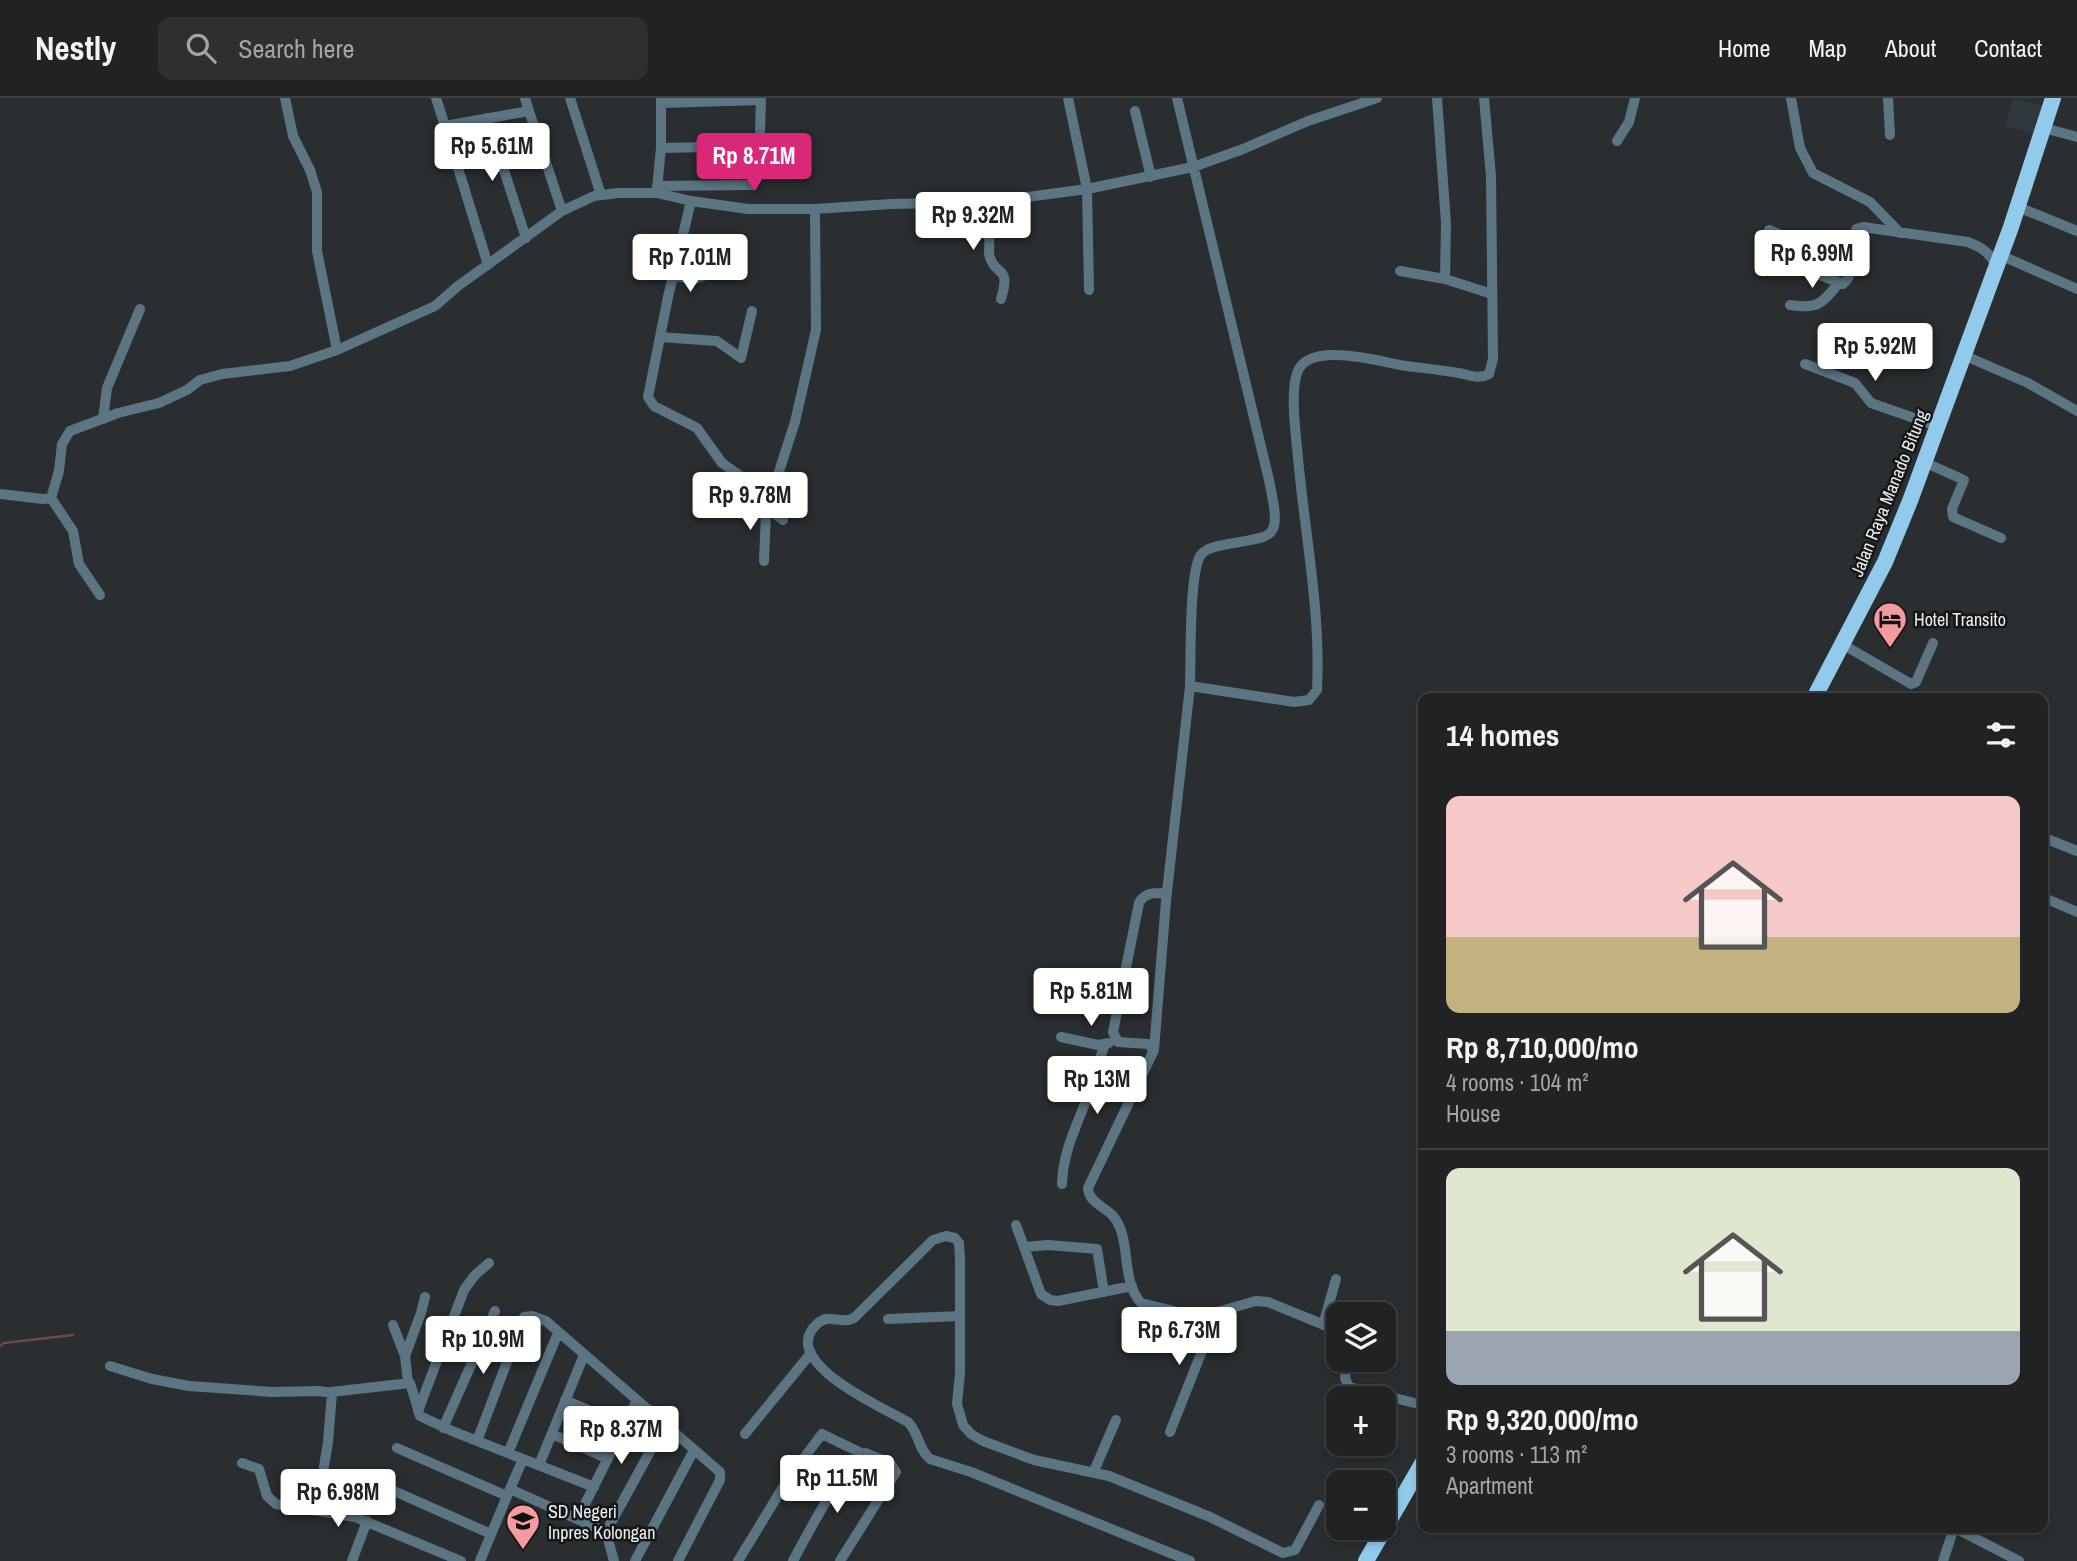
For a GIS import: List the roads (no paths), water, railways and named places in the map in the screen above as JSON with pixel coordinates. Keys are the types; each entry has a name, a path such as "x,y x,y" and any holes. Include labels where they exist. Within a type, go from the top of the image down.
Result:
{"highway":[{"name":"Jalan Raya Manado Bitung","path":"1817,693 1885,562 2018,206 2044,128 2050,101"},
{"path":"1366,1561 1418,1471"}],"street":[{"path":"285,98 293,136 310,170 317,192 317,251 337,350"},
{"path":"436,98 488,265"},
{"path":"525,98 562,211"},
{"path":"570,98 601,195"},
{"path":"1068,98 1087,189 1089,290"},
{"path":"1177,98 1269,480 1276,520 1272,531 1262,539 1209,548 1199,559 1193,596 1190,686 1166,893 1154,1050 1088,1188 1090,1197 1117,1221 1132,1286 1138,1300 1146,1306 1199,1317 1255,1301 1265,1301 1326,1326"},
{"path":"657,189 691,201 748,209 990,202 1087,189 1193,167 1308,121 1377,98"},
{"path":"1437,98 1446,223 1445,279"},
{"path":"1190,686 1294,702 1309,700 1317,690 1313,597 1297,444 1295,390 1301,365 1315,358 1340,355 1480,378 1489,374 1493,359 1490,176 1484,98"},
{"path":"1617,141 1629,122 1635,98"},
{"path":"1790,98 1800,148 1813,173 1870,202 1900,233"},
{"path":"1888,98 1890,135"},
{"path":"657,189 661,148 661,100 761,99 759,169"},
{"path":"445,126 529,111"},
{"path":"1136,111 1151,177"},
{"path":"487,118 526,238"},
{"path":"2044,128 2077,137"},
{"path":"661,148 760,146"},
{"path":"51,498 59,471 62,444 70,431 159,403 187,390 200,380 222,374 290,366 337,350 435,306 458,286 562,211 583,200 601,195 657,189 753,185"},
{"path":"691,201 648,391 649,400 654,406 697,428 722,463 754,486 767,509 783,520"},
{"path":"990,202 990,261 1003,271 1006,278 1001,299"},
{"path":"2018,206 2077,231"},
{"path":"764,561 767,509 795,422 815,338 818,294 816,209"},
{"path":"1790,305 1807,308 1819,304 1838,284 1846,282 1852,264 1856,229 1863,227 1968,242 1979,246 1998,260 2077,289"},
{"path":"1769,230 1852,264"},
{"path":"1776,258 1838,284"},
{"path":"674,276 695,279 719,268 737,269"},
{"path":"1399,271 1445,279 1492,294"},
{"path":"103,419 107,388 140,309"},
{"path":"660,337 717,341 741,358 752,311"},
{"path":"1963,355 2028,383 2077,411"},
{"path":"1805,364 1855,383 1871,403 1937,426"},
{"path":"1924,462 1964,480 1952,509 1953,517 2001,538"},
{"path":"0,494 51,498"},
{"path":"51,498 73,531 79,564 100,594"},
{"path":"1842,644 1911,684 1916,682 1933,643"},
{"path":"2048,839 2077,851"},
{"path":"1120,1042 1116,1040 1113,1032 1139,903 1142,898 1152,893 1166,893"},
{"path":"2048,900 2077,912"},
{"path":"1060,1037 1098,1045 1120,1042 1148,1044 1154,1050"},
{"path":"1062,1184 1063,1163 1068,1145 1105,1044"},
{"path":"1016,1225 1041,1294 1050,1300 1058,1301 1132,1286"},
{"path":"1190,1561 971,1472 930,1459 925,1455 914,1427 836,1382 817,1364 811,1353 809,1338 820,1321 831,1318 844,1322 854,1318 927,1246 941,1237 955,1238 960,1244 957,1404 963,1425 971,1434 1016,1454 1094,1471 1210,1517 1280,1557 1295,1550 1319,1505"},
{"path":"1024,1247 1048,1244 1097,1249 1104,1292"},
{"path":"418,1411 464,1290 475,1275 489,1263"},
{"path":"1323,1325 1336,1279"},
{"path":"405,1356 425,1297"},
{"path":"443,1428 495,1311"},
{"path":"1170,1432 1217,1313"},
{"path":"477,1441 524,1317 532,1316 546,1321 664,1426 718,1469 721,1478 678,1561"},
{"path":"888,1319 960,1316"},
{"path":"393,1325 405,1356 408,1382 412,1385 421,1416 443,1428 594,1487"},
{"path":"508,1453 558,1332"},
{"path":"745,1434 811,1353"},
{"path":"539,1465 584,1355"},
{"path":"110,1366 152,1379 190,1386 272,1392 331,1392 408,1382"},
{"path":"1346,1372 1345,1378 1349,1387 1418,1404"},
{"path":"317,1509 334,1398 331,1392"},
{"path":"565,1400 624,1425"},
{"path":"578,1518 637,1400"},
{"path":"1094,1471 1116,1420"},
{"path":"614,1561 606,1532 664,1426"},
{"path":"552,1434 608,1459"},
{"path":"738,1561 788,1479 822,1434 861,1453 868,1453 890,1463 896,1472 840,1561"},
{"path":"397,1448 578,1518 606,1532"},
{"path":"635,1561 694,1450"},
{"path":"793,1561 832,1493 861,1453"},
{"path":"480,1561 523,1459"},
{"path":"242,1463 259,1468 267,1496 276,1503 367,1521 461,1561"},
{"path":"385,1486 491,1534"},
{"path":"355,1560 367,1521"},
{"path":"1943,1561 1952,1533"},
{"path":"1963,1533 2014,1560"}],"waterway":[{"path":"0,1346 4,1343 73,1335"}],"place":[{"name":"Hotel Transito","path":"1890,649"},
{"name":"SD Negeri Inpres Kolongan","path":"523,1551"}]}
